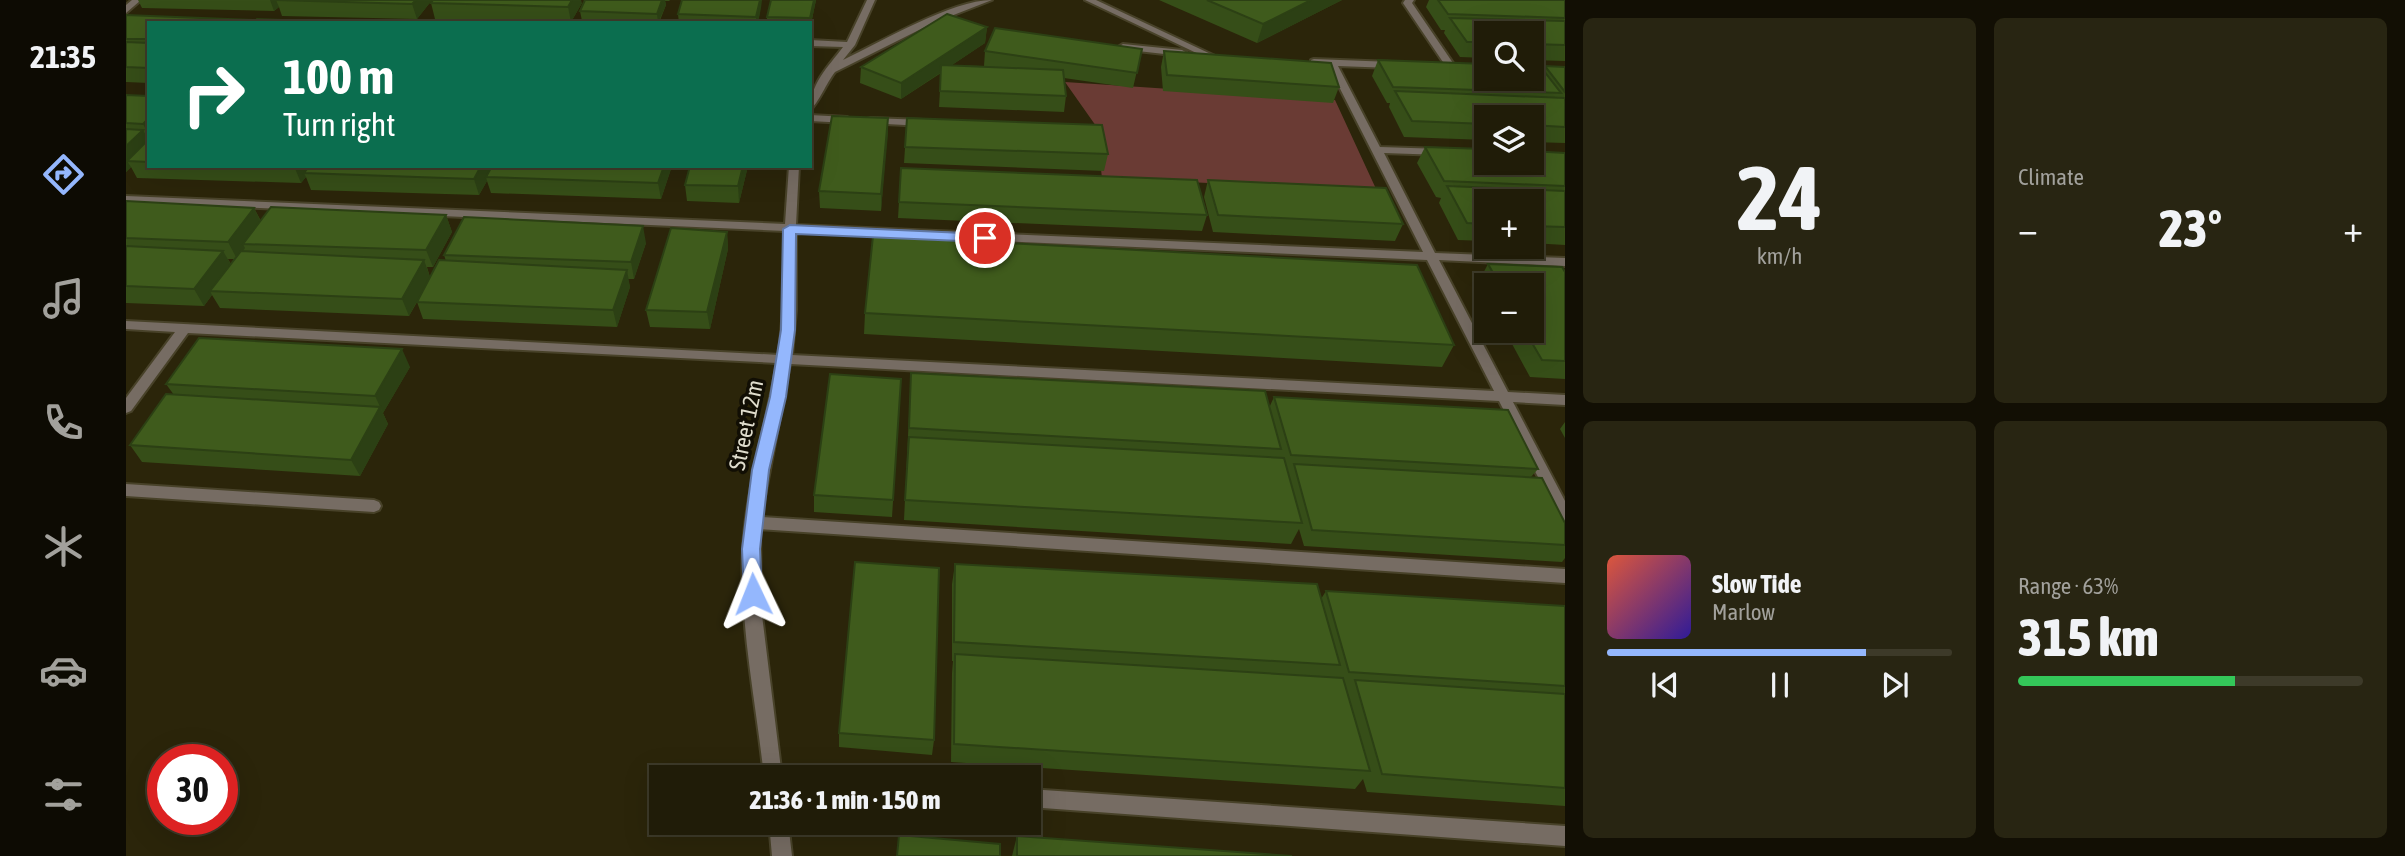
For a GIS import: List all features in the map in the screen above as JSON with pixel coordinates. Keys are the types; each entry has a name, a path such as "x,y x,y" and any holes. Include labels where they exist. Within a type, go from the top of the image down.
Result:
{"street":[{"path":"126,10 138,0"},
{"path":"812,103 831,69 850,45 871,0"},
{"path":"831,69 947,15 989,0"},
{"path":"1089,0 1210,56"},
{"path":"1410,0 1407,3 1450,66"},
{"path":"947,15 969,22"},
{"path":"812,43 850,45"},
{"path":"1106,46 1224,57"},
{"path":"1305,62 1398,65"},
{"path":"1332,64 1565,516"},
{"path":"1437,66 1462,67"},
{"path":"812,118 936,124"},
{"path":"1377,150 1458,153"},
{"name":"Street 12m","path":"771,765 755,639 751,549 760,470 778,397 788,330 794,168"},
{"path":"126,199 1565,262"},
{"path":"126,325 1565,400"},
{"path":"126,408 185,328"},
{"path":"126,490 374,506"},
{"path":"754,523 1565,576"},
{"path":"1041,799 1565,836"},
{"path":"780,835 782,856"}],"shaded area":[{"path":"1065,82 1335,100 1377,191 1102,178 1096,126"}],"building":[{"path":"276,0 416,0 412,4"},
{"path":"433,0 572,0 568,7 431,3"},
{"path":"585,0 662,0 657,14 580,11"},
{"path":"682,0 760,0 756,17 678,14"},
{"path":"771,0 814,0 810,18 767,17"},
{"path":"1207,0 1311,0 1263,24"},
{"path":"1438,0 1565,0 1565,18 1448,14"},
{"path":"947,14 987,27 901,83 861,67"},
{"path":"126,15 251,20 147,21 147,39 126,39"},
{"path":"1450,18 1565,21 1565,45 1544,44 1544,21 1474,21 1474,42 1467,42"},
{"path":"257,19 311,21 255,21"},
{"path":"995,28 1142,49 1137,73 985,51"},
{"path":"126,42 147,43 147,68 126,67"},
{"path":"1164,51 1331,63 1339,87 1167,75"},
{"path":"1378,60 1474,64 1474,90 1393,87"},
{"path":"941,65 1063,70 1066,96 940,91"},
{"path":"1545,66 1565,67 1565,92"},
{"path":"1544,71 1561,93 1505,91 1544,91"},
{"path":"1395,91 1565,98 1565,127 1544,126 1544,105 1474,105 1474,124 1412,121"},
{"path":"126,95 147,96 147,120 143,124 126,123"},
{"path":"832,116 888,118 881,194 819,191"},
{"path":"907,118 1102,125 1108,154 905,147"},
{"path":"126,129 143,130 126,146"},
{"path":"147,141 147,162 127,161"},
{"path":"1425,147 1474,149 1474,175 1544,175 1544,152 1565,153 1565,186 1444,181"},
{"path":"308,168 480,168 474,179 304,173"},
{"path":"491,168 663,168 658,183 486,177"},
{"path":"689,168 742,168 738,186 685,185"},
{"path":"901,168 1197,180 1207,215 899,202"},
{"path":"1208,180 1386,188 1403,224 1218,215"},
{"path":"1447,186 1518,189 1474,189 1474,223 1467,223"},
{"path":"1544,190 1565,191 1565,227 1544,226"},
{"path":"126,201 254,208 228,242 126,238"},
{"path":"271,207 446,215 426,250 243,244"},
{"path":"464,217 643,226 631,262 444,255"},
{"path":"671,228 727,232 707,312 646,310"},
{"path":"873,236 1417,265 1454,345 865,313"},
{"path":"126,246 223,251 194,289 126,286"},
{"path":"241,251 424,260 402,299 210,291"},
{"path":"439,260 627,270 613,310 417,302"},
{"path":"1488,264 1562,267 1565,272 1565,361 1542,360 1532,343 1544,343 1544,273 1493,273"},
{"path":"199,338 402,349 375,396 166,384"},
{"path":"911,373 1265,391 1281,449 909,428"},
{"path":"830,374 901,379 893,500 814,495"},
{"path":"166,394 380,407 351,460 130,445"},
{"path":"1274,397 1508,410 1538,469 1291,455"},
{"path":"909,437 1284,458 1302,523 905,500"},
{"path":"1294,464 1542,478 1565,523 1565,545 1312,530"},
{"path":"855,562 939,568 934,740 839,733"},
{"path":"955,564 1317,584 1340,665 954,642"},
{"path":"1326,591 1565,606 1565,686 1349,672"},
{"path":"955,654 1343,678 1370,771 954,744"},
{"path":"1355,680 1565,694 1565,788 1382,774"},
{"path":"899,835 1000,844 1000,856 897,856"},
{"path":"1017,836 1292,856 1017,856"}],"route":[{"path":"753,594 751,549 760,470 778,397 788,330 790,229 985,238"}]}
